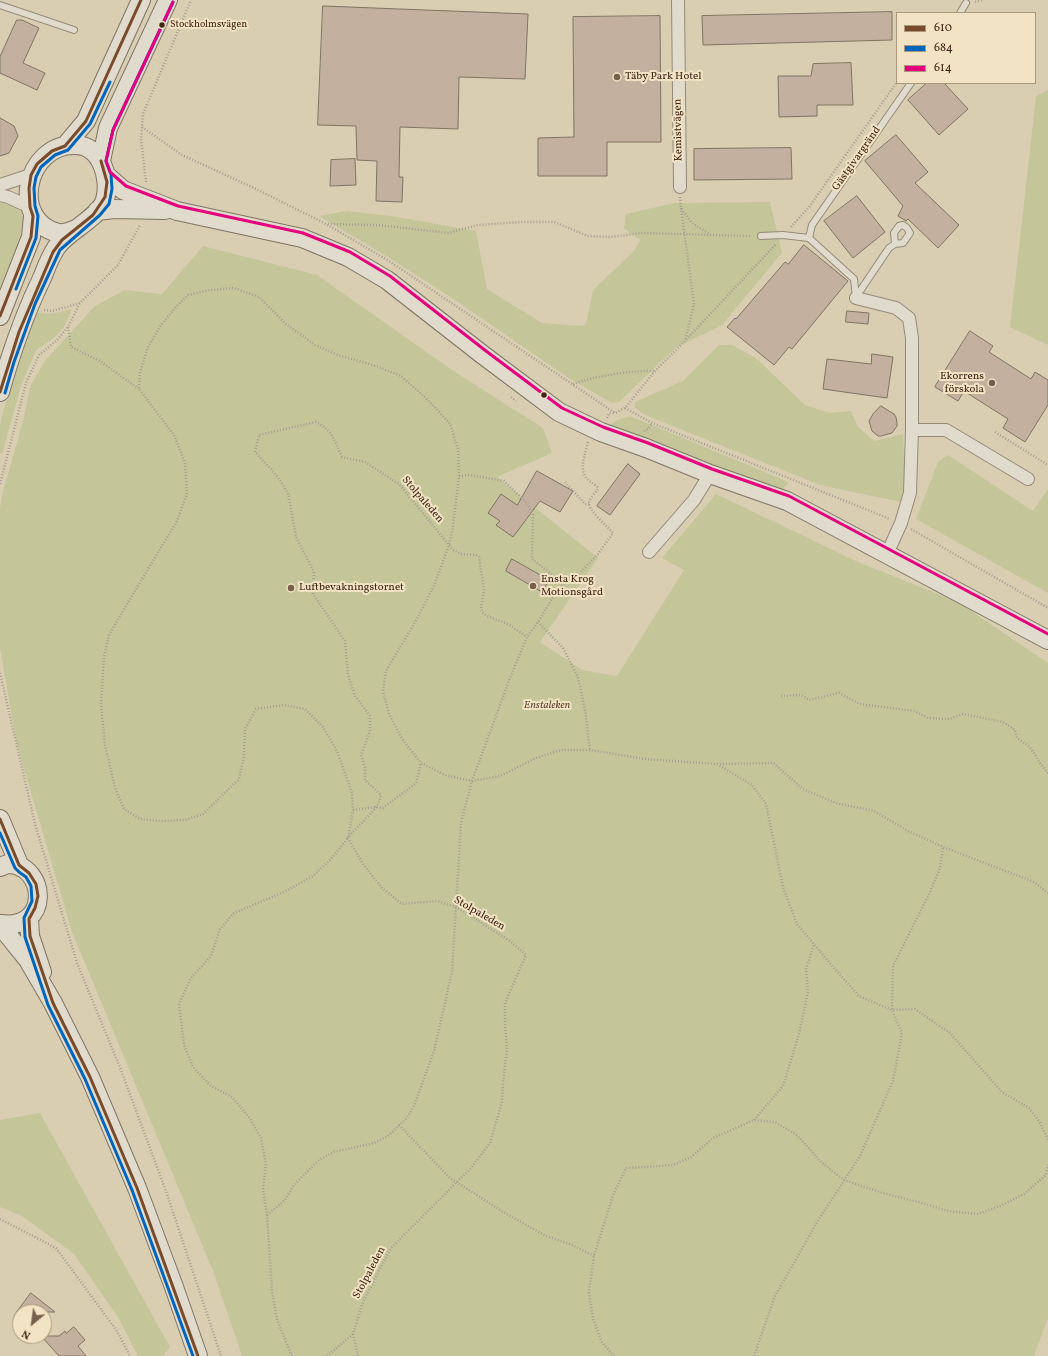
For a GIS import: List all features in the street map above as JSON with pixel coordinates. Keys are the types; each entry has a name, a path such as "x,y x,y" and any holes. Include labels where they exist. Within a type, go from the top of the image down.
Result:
{"main road":[{"path":"65,146 86,121 141,0"},
{"path":"0,392 9,360 33,296 56,247 97,211 104,202 107,189 104,168 108,128 168,0"},
{"path":"0,316 31,237 32,211 29,188 32,175 37,164 52,151 65,146 76,145 92,150 104,168 123,190 177,211 302,238 348,257 387,280 559,412 603,427 646,448 710,474 787,501 1048,640"},
{"path":"97,211 114,209 177,211"},
{"path":"32,211 45,227 59,233 76,229"},
{"path":"0,819 20,868"},
{"path":"0,867 9,864 20,868 29,874 34,880 38,890 38,902 29,919 30,936 53,1003"},
{"path":"0,925 9,925 29,919"},
{"path":"0,925 28,960 53,1003 90,1077 138,1188 198,1356"}],"street":[{"name":"Kemistvägen","path":"678,0 680,187"},
{"path":"0,184 32,175"},
{"path":"0,195 8,197 32,211"},
{"path":"856,298 896,308 909,318 912,338 910,494 901,523 887,554"},
{"path":"912,430 946,430 1028,480"},
{"path":"649,552 694,500 710,474"}],"lane":[{"path":"961,12 966,3"},
{"path":"0,5 74,30"},
{"name":"Gästgivargränd","path":"809,238 812,225 910,84"},
{"path":"761,236 809,238 854,279 856,298"},
{"path":"856,298 889,248 895,244"}],"path":[{"path":"147,188 141,139 143,114 191,0"},
{"path":"267,1214 285,1200 294,1185 319,1160 334,1152 374,1143 388,1136 407,1118 414,1106 434,1050 452,972 461,823 472,781 510,678 527,637 553,597 564,584 581,572 598,554 613,533 590,509 590,499 598,489 597,486 590,483 584,474 583,462 589,438 595,441 598,439 609,413 615,413 625,408 655,371 685,342 769,253 809,207 896,83"},
{"path":"680,187 684,234 694,304 685,342"},
{"path":"681,208 692,223 711,235"},
{"path":"0,484 26,382 39,355 57,340 68,327 80,303 118,266 142,221"},
{"path":"326,224 378,225 448,233 478,225 522,222 554,222 588,236 610,237 642,234 761,236"},
{"path":"139,389 140,372 148,347 161,325 176,307 188,295 210,290 234,288 258,297 286,324 315,345 338,355 376,366 401,376 430,402 450,424 458,449 460,476 449,545 434,586 418,617 386,671 382,691 389,714 402,739 421,763 445,775 472,781 500,776 536,758 561,750 590,750 645,759 717,764 774,763 803,789 836,803 874,811 908,831 943,847 1034,882 1048,893"},
{"path":"36,309 52,311 80,303"},
{"path":"68,327 71,347 100,361 139,389 174,436 185,463 187,494 177,521 109,636 104,657 101,706 105,745 115,788 124,809 140,819 161,821 185,820 203,814 239,780 244,756 245,729 256,709 283,704 306,709 323,727 337,751 352,793 353,810 348,838"},
{"path":"573,384 583,380 643,370 655,371"},
{"path":"625,408 652,423 743,458 901,523 1048,608"},
{"path":"612,410 615,413"},
{"name":"Stolpaleden","path":"375,807 380,800 381,795 365,780 365,767 361,755 370,731 370,716 355,696 348,675 345,641 313,594 314,572 296,537 288,493 277,476 255,452 260,436 316,422 327,428 342,457 366,462 399,484 453,550 462,554 476,554 479,557 484,590 481,608 482,612 508,624 527,637"},
{"path":"995,432 1048,465"},
{"path":"460,476 470,475 504,481 527,503 533,515 532,559 564,584"},
{"path":"565,482 585,504 589,504"},
{"path":"538,622 563,648 578,677 585,710 590,750"},
{"path":"0,673 35,824 77,963 121,1070 167,1194 221,1356"},
{"path":"781,696 801,695 809,700 839,694 860,704 914,711 928,718 949,719 963,714 1003,722 1015,730 1017,738 1030,747 1048,773"},
{"path":"353,810 375,807 383,808 416,783 421,763"},
{"path":"717,764 752,785 766,804 783,887 797,924 859,996 892,1010 915,1009 950,1033 1002,1092 1030,1108 1039,1121 1048,1139"},
{"path":"292,1356 277,1320 272,1291 267,1214 263,1189 266,1164 261,1138 249,1117 232,1097 211,1086 193,1067 184,1045 180,1004 191,978 211,956 220,929 234,913 284,892 313,876 330,860 354,828 362,822 375,807"},
{"name":"Stolpaleden","path":"348,838 363,864 382,888 402,904 437,901 456,907 510,941 526,955 505,1003 504,1024 507,1049 502,1102 490,1143 471,1168 391,1248 363,1302 353,1334"},
{"path":"754,1356 775,1296 819,1219 860,1156 893,1080 902,1033 892,1010 893,966 930,892 940,868 943,847"},
{"path":"614,1356 602,1342 594,1319 589,1293 594,1256 613,1195 626,1168 645,1168 673,1164 691,1157 713,1138 754,1120 783,1086 799,1034 808,992 806,969 814,944"},
{"path":"754,1120 775,1122 798,1136 821,1162 844,1180 883,1193 948,1211 977,1214 1000,1206 1024,1194 1046,1175 1048,1165"},
{"path":"400,1125 450,1178 505,1213 546,1236 570,1244 594,1256"},
{"path":"0,1219 56,1248 117,1331 130,1356"},
{"path":"327,1356 353,1334 358,1356"}],"green space":[{"path":"1048,90 1048,345 1010,327 1036,96"},
{"path":"770,202 782,253 722,325 675,348 619,402 612,403 567,377 458,302 388,257 319,216 347,211 391,216 476,231 487,289 542,323 581,326 586,324 593,290 634,251 640,240 624,228 626,214 674,203"},
{"path":"0,203 14,206 21,212 24,223 20,240 0,288"},
{"name":"Enstaleken","path":"203,246 317,275 455,372 543,428 552,453 497,477 598,558 540,642 582,670 617,676 684,570 662,558 716,494 858,562 958,602 1048,663 1048,1318 1034,1356 242,1356 213,1271 72,932 17,745 0,648 0,507 3,491 23,422 30,387 44,362 95,306 125,290 162,294"},
{"path":"72,309 64,327 54,338 36,350 21,386 2,454 0,453 0,424 24,338 36,312 50,314"},
{"path":"719,345 732,345 756,358 805,405 830,413 851,411 858,427 874,441 903,434 905,483 901,502 820,485 645,415 635,408 635,402 683,381"},
{"path":"630,416 784,480 788,483 781,491 608,427 617,420"},
{"path":"948,455 1033,511 1048,489 1048,593 916,519 938,462"},
{"path":"40,1113 170,1347 163,1356 138,1356 118,1317 74,1254 22,1216 0,1207 0,1120"}],"building":[{"path":"323,6 528,14 525,79 459,77 458,129 400,127 399,177 403,177 402,202 376,201 377,161 357,160 356,126 318,125"},
{"path":"892,12 892,40 703,45 702,16"},
{"name":"Täby Park Hotel","path":"660,16 661,142 607,142 607,176 538,176 538,138 574,137 573,17"},
{"path":"17,20 22,20 39,28 23,63 45,73 37,90 0,73 0,57"},
{"path":"851,63 853,105 817,105 817,116 779,117 778,76 811,76 813,64"},
{"path":"926,84 945,84 968,109 939,135 908,100"},
{"path":"0,118 14,126 18,136 9,153 0,156"},
{"path":"896,135 928,172 915,183 959,225 938,248 908,219 906,221 898,216 903,206 865,161"},
{"path":"791,148 792,179 694,180 694,149"},
{"path":"355,159 356,185 330,186 331,160"},
{"path":"857,196 885,232 853,258 824,221"},
{"path":"804,245 848,281 792,349 789,347 774,365 727,327 735,318 736,319 785,262 788,264"},
{"path":"847,311 869,313 868,324 846,322"},
{"name":"Ekorrens förskola","path":"970,331 993,346 989,352 1031,379 1035,372 1048,380 1048,405 1025,442 1003,428 1008,419 964,391 958,401 935,387"},
{"path":"872,354 893,357 887,398 823,389 827,359 871,364"},
{"path":"881,406 894,414 896,417 897,426 892,433 878,436 872,431 869,421 873,414"},
{"path":"628,464 640,474 610,515 597,506"},
{"path":"537,471 573,491 560,512 540,501 513,537 496,525 500,521 488,513 501,494 517,505"},
{"path":"512,559 549,580 542,592 506,571"},
{"path":"31,1293 45,1304 23,1304"},
{"path":"74,1327 85,1340 78,1346 86,1356 59,1356 48,1344 52,1344 52,1336 59,1336 65,1331 66,1333"}],"transit line":[{"name":"610","path":"0,316 31,237 33,216 30,207 29,188 31,175 37,164 52,151 65,146 86,121 141,0"},
{"name":"684","path":"5,393 14,362 35,304 60,250 100,215 109,204 112,189 111,174 106,161 113,130 173,2"},
{"name":"614","path":"173,2 113,130 106,161 110,172 126,186 178,206 303,233 350,252 390,276 562,408 603,427 648,443 712,469 789,496 1048,634"},
{"name":"684","path":"16,289 36,238 38,216 35,206 34,188 36,177 41,167 55,155 68,150 90,124 110,82"},
{"name":"610","path":"0,392 19,332 53,252 62,240 93,215 105,197 107,182 101,161"},
{"name":"610","path":"0,819 19,865 29,873 36,884 38,896 35,908 29,919 30,936 53,1003 90,1077 137,1188 198,1356"},
{"name":"684","path":"0,833 15,868 26,877 31,886 32,901 24,918 25,937 48,1005 85,1079 132,1190 193,1356"}],"place":[{"name":"Stockholmsvägen","path":"162,25"},
{"name":"Täby Park Hotel","path":"617,77"},
{"name":"Ekorrens förskola","path":"992,383"},
{"name":"Ensta Krog Motionsgård","path":"533,586"},
{"name":"Luftbevakningstornet","path":"291,588"}]}
